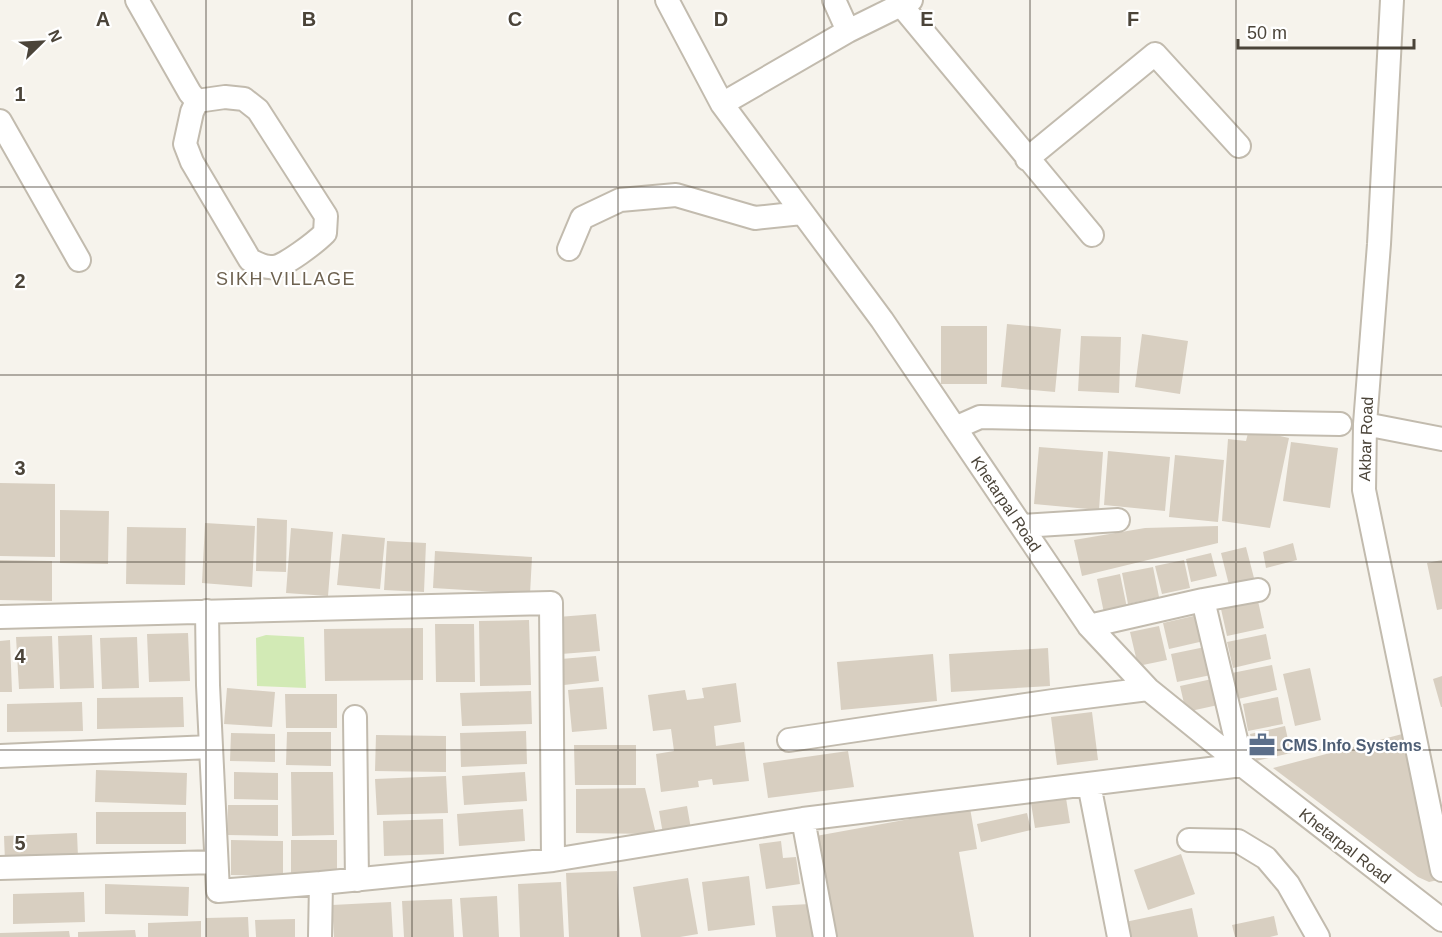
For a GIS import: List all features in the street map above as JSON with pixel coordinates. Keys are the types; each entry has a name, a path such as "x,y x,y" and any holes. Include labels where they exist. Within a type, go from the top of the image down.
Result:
{"street":[{"path":"137,0 197,102"},
{"name":"Khetarpal Road","path":"667,0 722,104 882,320 1089,626 1148,689 1442,920"},
{"path":"834,0 848,31"},
{"name":"Akbar Road","path":"1392,0 1379,244 1365,424 1364,490 1442,870"},
{"path":"722,104 848,31 906,2 1027,159 1092,236"},
{"path":"1027,159 1155,54 1239,146"},
{"path":"225,97 244,99 258,110 326,216 325,233 315,243 275,267 261,266 250,260 192,162 185,144 192,112 197,102 225,97"},
{"path":"0,121 79,260"},
{"path":"569,249 582,218 620,200 676,195 755,218 802,213"},
{"path":"955,428 981,417 1340,424"},
{"path":"1365,424 1442,439"},
{"path":"1022,526 1118,520"},
{"path":"1089,626 1258,590"},
{"path":"207,611 218,891 357,880 553,860 803,819 1242,765 1203,600"},
{"path":"0,617 551,603 553,860"},
{"path":"789,740 1053,700 1148,689"},
{"path":"355,717 357,880"},
{"path":"0,756 211,747"},
{"path":"1089,784 1119,937"},
{"path":"803,819 825,937"},
{"path":"1189,840 1238,841 1266,858 1288,884 1318,937"},
{"path":"0,868 216,862"},
{"path":"320,937 321,883"}],"green space":[{"path":"266,635 304,637 306,688 257,686 256,638"}],"building":[{"path":"1007,324 1061,329 1055,392 1001,387"},
{"path":"941,326 987,326 987,384 941,384"},
{"path":"1142,334 1188,341 1180,394 1135,387"},
{"path":"1081,336 1121,337 1119,393 1078,391"},
{"path":"1249,429 1289,438 1270,528 1222,521 1228,439 1246,441"},
{"path":"1291,442 1338,448 1330,508 1283,501"},
{"path":"1039,447 1103,452 1099,510 1034,504"},
{"path":"1108,451 1170,457 1165,511 1104,505"},
{"path":"1175,455 1224,460 1218,522 1169,517"},
{"path":"0,483 55,484 55,557 0,556"},
{"path":"60,510 109,511 108,564 60,563"},
{"path":"257,518 287,520 286,572 256,571"},
{"path":"205,523 255,526 252,587 202,583"},
{"path":"1218,526 1218,543 1082,576 1074,540 1145,528"},
{"path":"127,527 186,528 185,585 126,584"},
{"path":"291,528 333,532 328,596 286,593"},
{"path":"342,534 385,538 380,589 337,585"},
{"path":"387,541 426,543 424,592 384,590"},
{"path":"1293,543 1297,560 1266,568 1263,552"},
{"path":"1246,547 1254,578 1229,585 1221,553"},
{"path":"435,551 532,557 530,594 433,588"},
{"path":"1211,553 1217,576 1191,582 1186,559"},
{"path":"0,560 52,561 52,601 0,600"},
{"path":"1184,560 1190,588 1162,594 1155,566"},
{"path":"1442,560 1442,609 1437,610 1427,563"},
{"path":"1153,567 1159,597 1128,604 1122,573"},
{"path":"1120,574 1127,608 1104,613 1097,579"},
{"path":"1258,601 1264,628 1227,636 1221,609"},
{"path":"596,614 600,651 561,654 558,617"},
{"path":"1198,615 1204,641 1169,649 1163,623"},
{"path":"529,620 531,685 480,686 479,621"},
{"path":"435,624 474,624 475,682 436,682"},
{"path":"1159,626 1167,660 1138,666 1130,632"},
{"path":"423,628 423,680 325,681 324,629"},
{"path":"188,633 190,681 149,682 147,634"},
{"path":"1266,634 1271,659 1233,668 1227,642"},
{"path":"92,635 94,688 60,689 58,636"},
{"path":"52,636 54,688 19,689 16,637"},
{"path":"137,637 139,688 102,689 100,638"},
{"path":"10,640 12,692 0,692 0,641"},
{"path":"1205,647 1211,675 1177,682 1171,654"},
{"path":"1048,648 1050,686 951,692 949,654"},
{"path":"933,654 937,701 841,710 837,662"},
{"path":"596,656 599,681 564,685 561,659"},
{"path":"1272,665 1277,690 1238,699 1232,673"},
{"path":"1310,668 1321,720 1295,726 1283,674"},
{"path":"1442,676 1442,707 1441,707 1433,679"},
{"path":"1212,679 1218,705 1186,712 1180,686"},
{"path":"736,683 741,722 714,726 716,746 744,742 749,781 713,785 712,779 698,781 699,787 661,792 656,754 674,751 671,729 653,731 648,695 685,690 687,700 704,698 702,688"},
{"path":"603,687 607,729 572,732 568,690"},
{"path":"227,688 275,692 272,727 224,724"},
{"path":"531,691 532,724 462,726 460,693"},
{"path":"285,694 337,694 337,728 286,728"},
{"path":"183,697 184,727 97,729 97,698"},
{"path":"1278,697 1283,724 1248,731 1243,704"},
{"path":"82,702 83,731 7,732 7,704"},
{"path":"1092,712 1098,760 1057,765 1051,717"},
{"path":"1285,726 1291,753 1256,761 1250,734"},
{"path":"526,731 527,764 461,767 460,733"},
{"path":"287,732 331,732 331,766 286,765"},
{"path":"231,733 275,734 275,762 230,761"},
{"path":"1406,733 1438,880 1429,882 1418,877 1273,768"},
{"path":"376,735 446,736 446,772 375,771"},
{"path":"574,745 636,745 636,785 575,785"},
{"path":"848,751 854,787 768,798 763,763"},
{"path":"96,770 187,773 186,805 95,802"},
{"path":"234,772 278,773 278,800 234,799"},
{"path":"291,772 333,772 334,835 292,836"},
{"path":"525,772 527,801 464,805 462,776"},
{"path":"446,776 448,813 377,815 375,779"},
{"path":"645,788 656,834 576,833 576,789"},
{"path":"1065,792 1070,823 1035,828 1030,797"},
{"path":"228,805 278,805 278,836 227,835"},
{"path":"687,806 691,829 663,834 659,811"},
{"path":"970,808 977,849 959,852 974,937 834,937 816,836"},
{"path":"523,809 525,841 459,846 457,814"},
{"path":"96,812 186,812 186,844 96,844"},
{"path":"1027,813 1031,830 981,842 977,824"},
{"path":"443,819 444,854 384,856 383,821"},
{"path":"77,833 78,857 5,862 4,836"},
{"path":"231,840 283,841 283,876 231,875"},
{"path":"291,840 337,840 337,875 291,874"},
{"path":"781,841 783,858 796,857 800,884 766,889 759,844"},
{"path":"1181,854 1195,894 1148,910 1134,870"},
{"path":"617,871 620,937 569,937 566,873"},
{"path":"749,876 755,925 708,931 702,882"},
{"path":"688,878 698,934 680,937 641,937 633,887"},
{"path":"561,882 564,937 520,937 518,884"},
{"path":"105,884 189,887 188,916 105,914"},
{"path":"84,892 85,922 13,924 13,894"},
{"path":"497,896 499,937 463,937 460,898"},
{"path":"452,899 454,937 404,937 402,901"},
{"path":"391,902 393,937 334,937 332,905"},
{"path":"810,904 816,937 776,937 772,906"},
{"path":"1192,908 1198,937 1128,937 1125,922"},
{"path":"1274,916 1278,935 1235,937 1232,925"},
{"path":"248,917 249,937 206,937 206,918"},
{"path":"295,919 295,937 256,937 255,920"},
{"path":"201,921 201,937 148,937 148,923"},
{"path":"135,930 136,937 78,937 78,932"},
{"path":"69,931 70,937 0,937 0,933"}],"place":[{"name":"CMS Info Systems","path":"1262,745"}],"district":[{"name":"SIKH VILLAGE","path":"286,279"}]}
